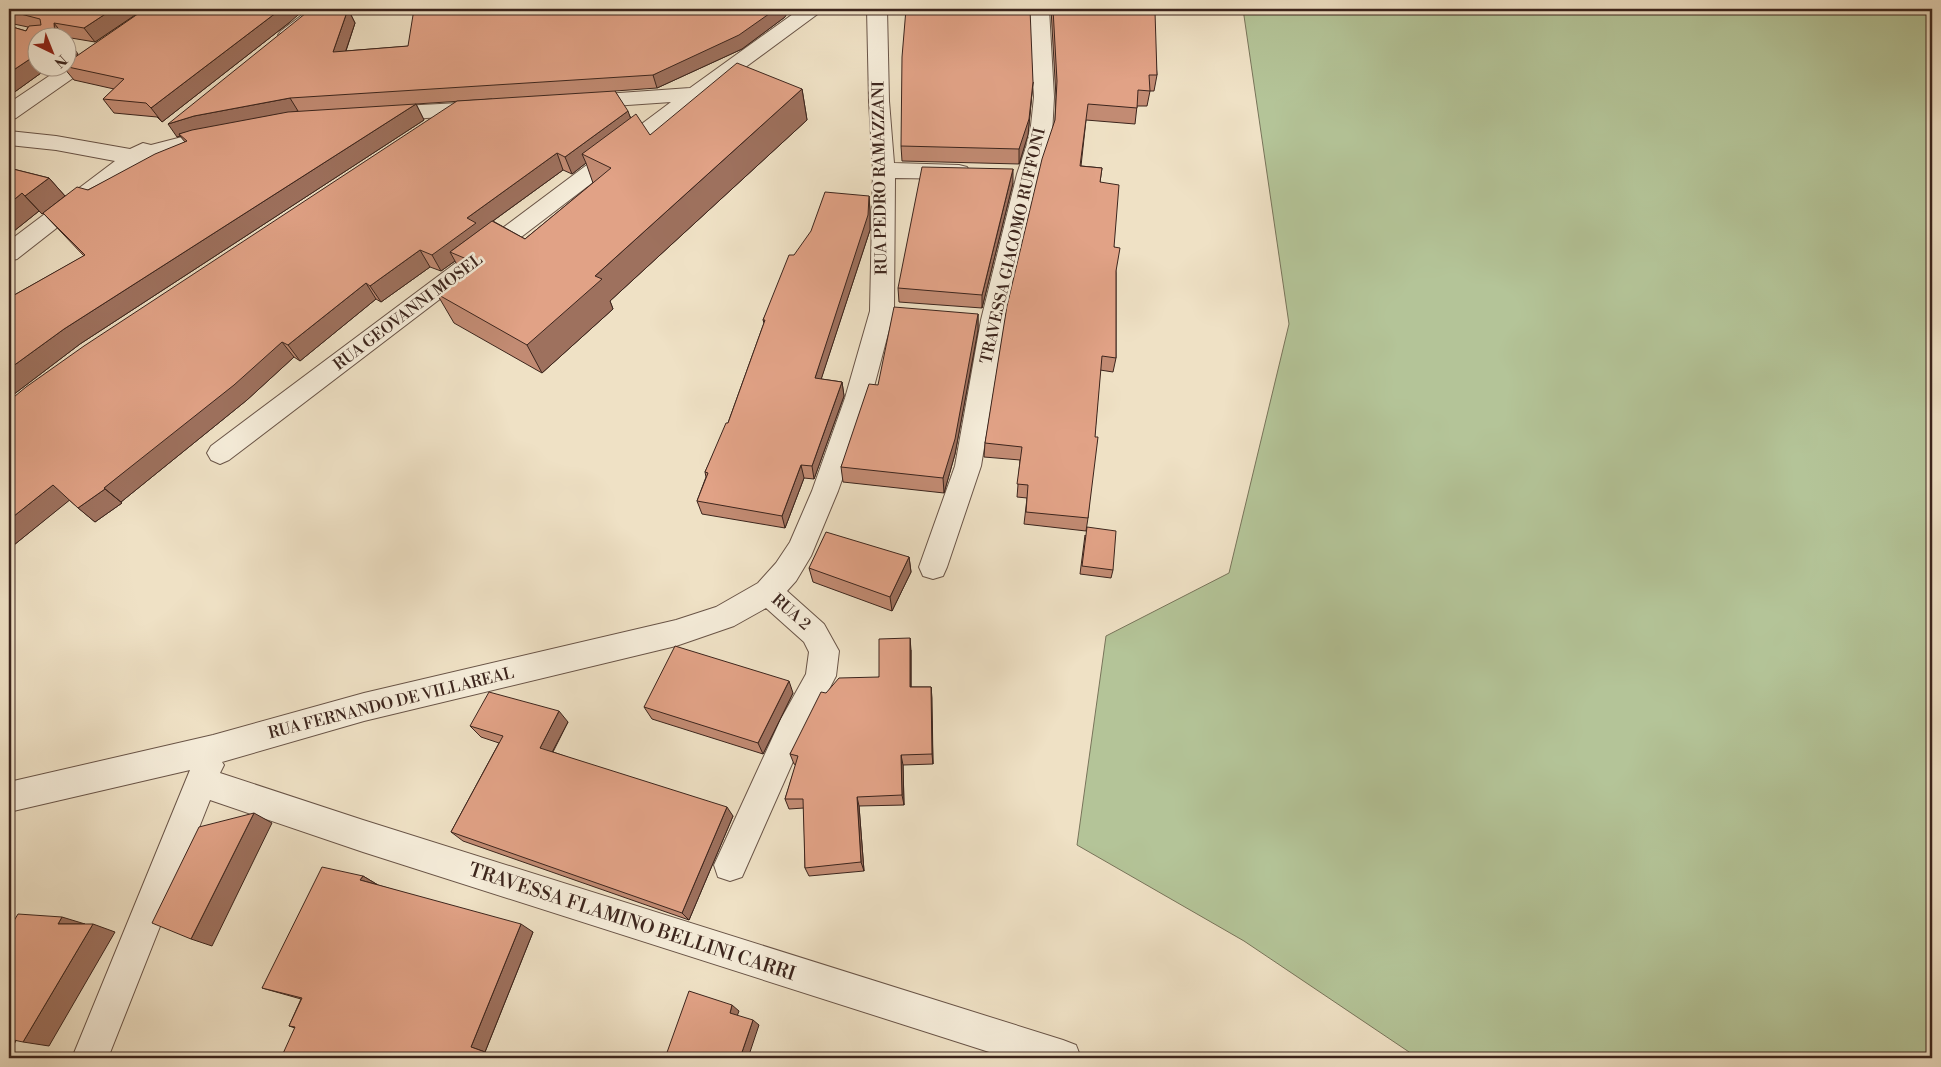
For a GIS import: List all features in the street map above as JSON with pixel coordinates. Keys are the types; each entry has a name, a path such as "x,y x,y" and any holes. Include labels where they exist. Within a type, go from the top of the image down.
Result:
{"street":[{"path":"9,113 159,9"},
{"path":"275,46 322,9"},
{"name":"RUA GEOVANNI MOSEL","path":"220,453 695,94 812,9"},
{"name":"RUA PEDRO RAMAZZANI","path":"768,592 786,572 801,548 825,491 891,312 879,101 877,9"},
{"name":"TRAVESSA GIACOMO RUFFONI","path":"933,567 968,466 983,319 1018,174 1041,135 1044,97 1039,9"},
{"path":"78,46 99,50"},
{"path":"566,102 695,94"},
{"path":"365,114 497,107"},
{"path":"425,132 458,110"},
{"path":"9,252 134,158 173,126"},
{"path":"9,138 56,144 134,158 231,132"},
{"path":"884,170 980,173"},
{"name":"RUA 2","path":"730,865 792,729 821,676 824,651 814,633 768,592"},
{"name":"RUA FERNANDO DE VILLAREAL","path":"9,797 214,750 364,707 676,633 724,617 768,592"},
{"path":"90,1058 214,750"},
{"name":"TRAVESSA FLAMINO BELLINI CARRI","path":"202,782 363,836 1064,1058"}],"green space":[{"path":"1243,9 1932,9 1932,1058 1418,1058 1244,941 1077,845 1106,636 1229,573 1289,324"}],"building":[{"path":"9,9 113,9 84,28 54,23 54,28 28,28 28,60 9,73 9,26 26,31 29,26 41,25 40,19 9,11"},
{"path":"145,9 281,9 151,108 146,103 103,99 124,79 78,69 78,55"},
{"path":"348,9 333,52 408,46 414,9 776,9 739,35 653,75 290,98 194,116 168,124 306,13"},
{"path":"906,9 1030,9 1033,82 1029,119 1019,149 901,146 902,57"},
{"path":"1053,9 1151,9 1151,12 1155,12 1157,75 1149,75 1150,91 1138,90 1137,108 1088,104 1080,166 1102,168 1100,182 1119,185 1114,247 1120,248 1116,271 1116,358 1102,356 1095,437 1098,437 1088,518 1026,512 1028,485 1017,484 1022,447 985,443 1007,306 1042,159 1055,120 1057,81"},
{"path":"737,63 802,89 595,276 602,279 527,345 437,294 476,263 450,252 492,221 525,239 611,168 582,154 636,114 650,135"},
{"path":"615,91 628,111 565,157 557,153 467,218 476,223 432,255 420,250 370,286 366,283 288,345 282,342 234,385 105,489 78,508 53,485 9,520 9,401 26,387 84,346 457,101"},
{"path":"416,104 64,329 9,369 9,298 85,255 43,213 77,187 88,190 155,154 187,141 179,134 192,130 288,112"},
{"path":"922,167 1013,169 982,295 898,288"},
{"path":"9,168 49,178 25,196 22,193 9,204"},
{"path":"825,192 869,196 868,215 815,378 842,382 812,466 801,465 782,516 697,501 708,473 705,472 726,423 728,423 765,320 763,320 789,255 794,255 811,231"},
{"path":"894,307 978,314 955,439 943,478 841,467 869,384 878,385"},
{"path":"1087,527 1116,531 1113,570 1082,566"},
{"path":"826,532 909,557 890,597 809,568"},
{"path":"910,638 910,687 931,687 932,754 901,755 902,795 857,797 861,862 805,868 803,799 785,799 798,756 790,754 821,692 826,693 839,678 879,677 879,639"},
{"path":"675,646 789,681 758,743 644,707"},
{"path":"489,692 559,711 540,748 727,807 682,913 451,832 503,736 470,726"},
{"path":"254,813 191,939 152,923 199,827"},
{"path":"322,867 363,876 360,880 521,924 471,1047 502,1058 281,1058 295,1027 289,1026 302,998 262,988"},
{"path":"18,914 62,917 58,924 93,924 23,1042 9,1039 9,929"},
{"path":"689,991 732,1005 730,1013 753,1020 740,1058 665,1058"}]}
